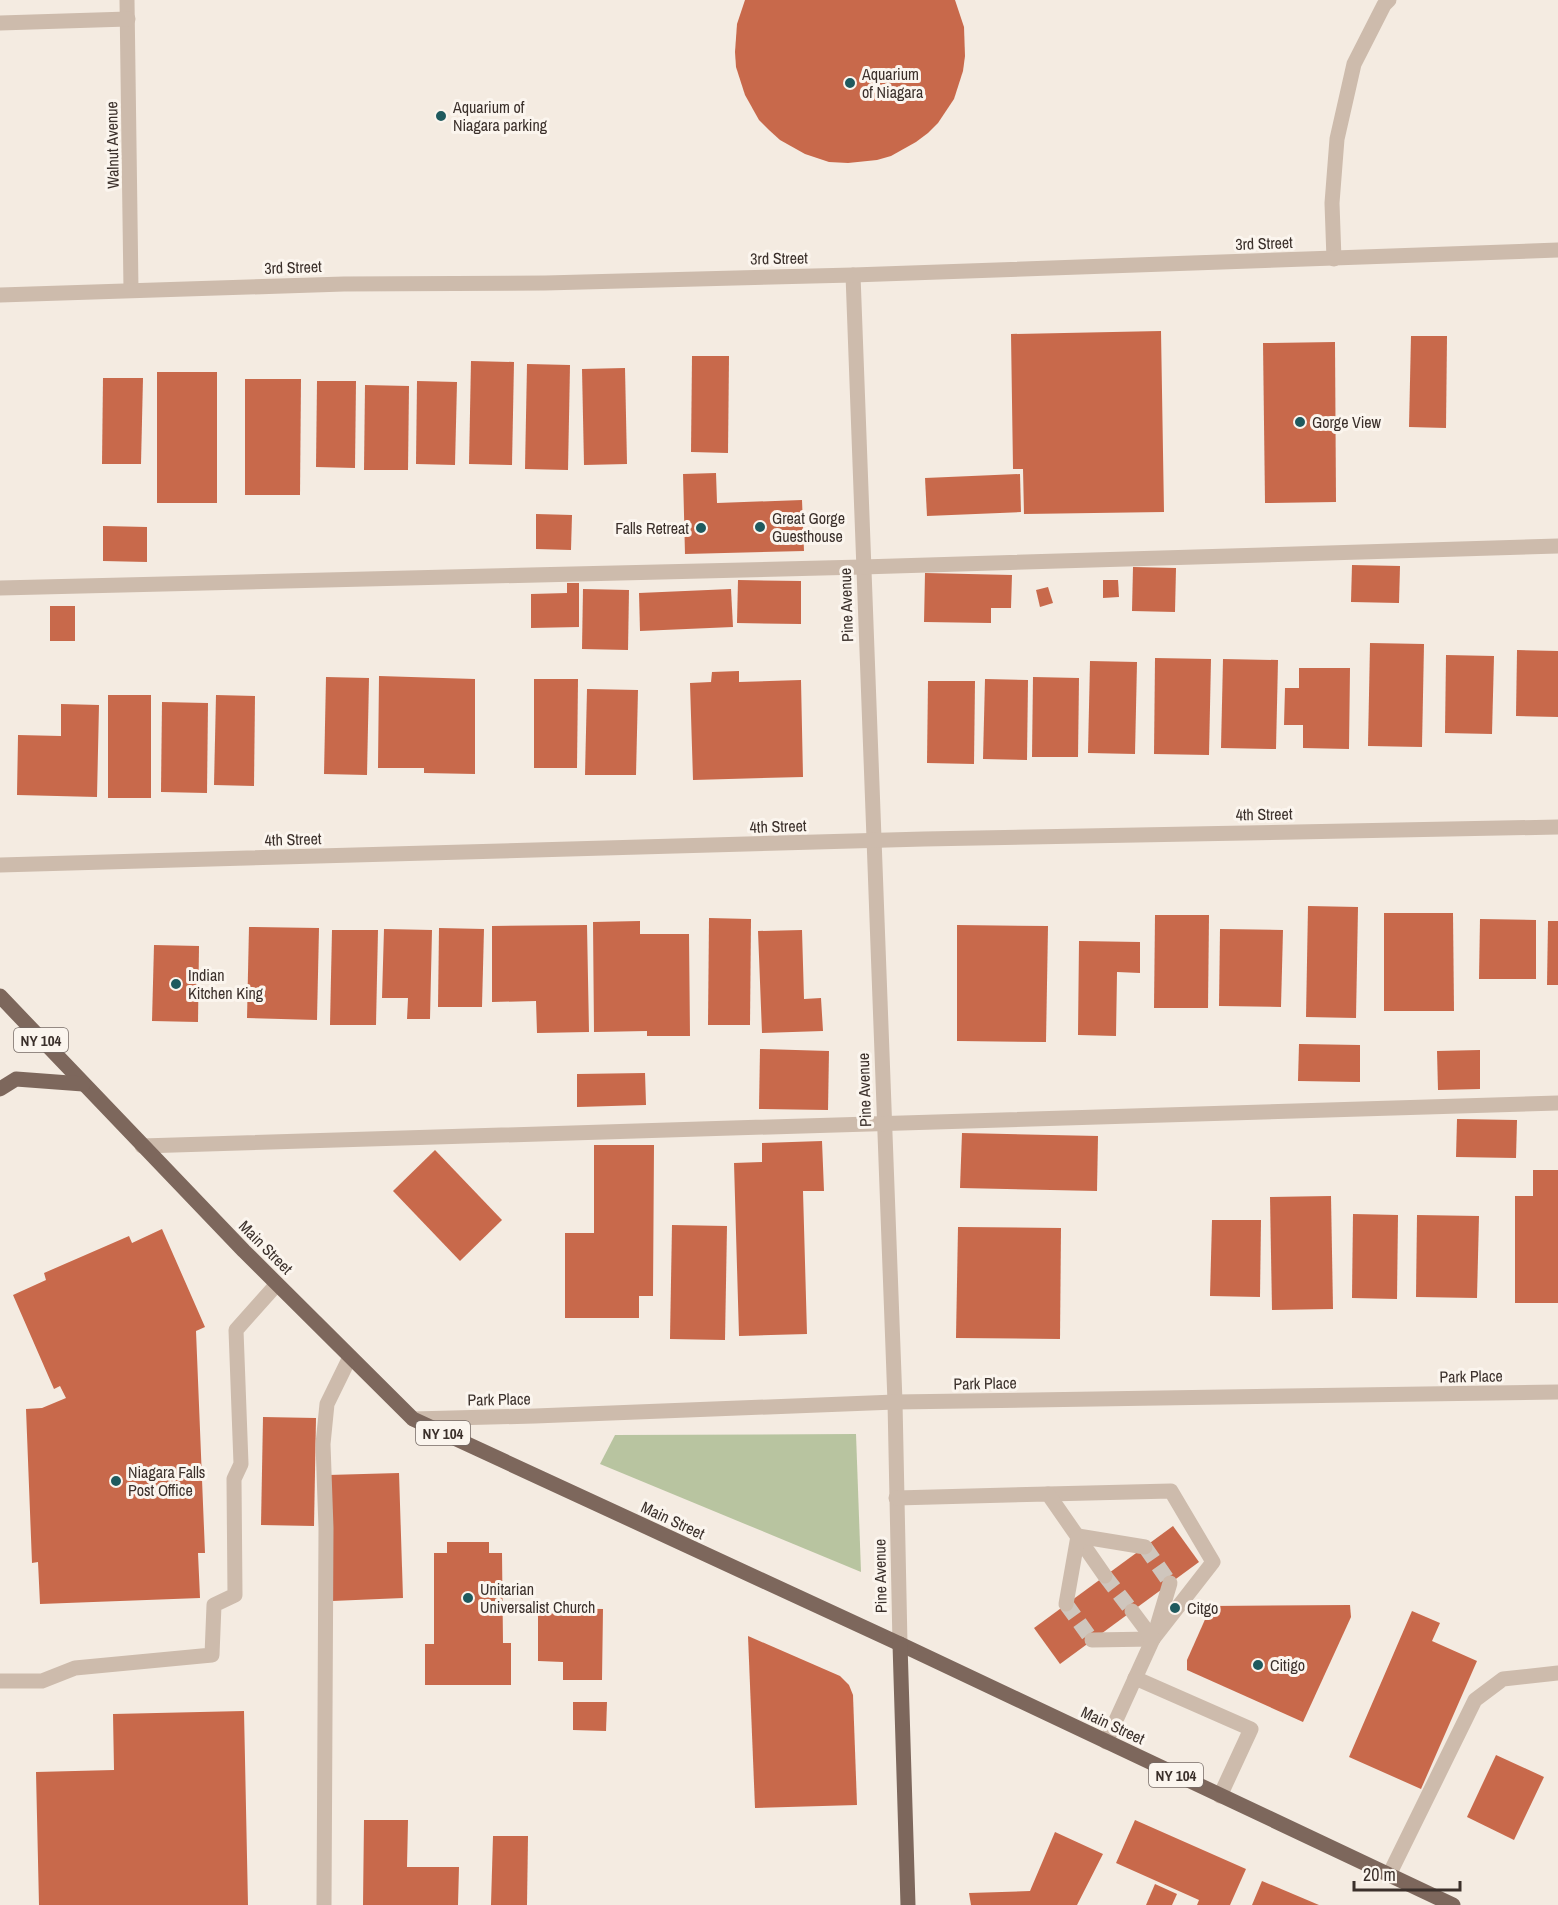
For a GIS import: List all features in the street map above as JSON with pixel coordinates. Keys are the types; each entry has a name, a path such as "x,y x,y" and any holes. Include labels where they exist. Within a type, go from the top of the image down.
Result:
{"main road":[{"name":"Main Street","path":"0,996 142,1146 413,1419 900,1644 1453,1905"},
{"path":"0,1089 16,1079 83,1084"},
{"name":"Pine Avenue","path":"900,1644 908,1905"}],"street":[{"name":"Walnut Avenue","path":"127,0 131,290"},
{"path":"1334,259 1332,203 1337,139 1354,64 1384,5 1389,0"},
{"path":"0,23 128,18"},
{"name":"3rd Street","path":"0,295 344,284 545,283 853,275 1558,250"},
{"name":"Pine Avenue","path":"853,275 862,567 895,1402 900,1644"},
{"path":"0,588 862,567 1558,546"},
{"name":"4th Street","path":"0,865 770,845 873,840 1558,827"},
{"path":"142,1146 1558,1103"},
{"path":"0,1681 42,1681 75,1668 212,1655 214,1605 235,1595 234,1479 241,1464 236,1329 277,1284"},
{"path":"324,1905 326,1517 323,1444 327,1404 350,1357"},
{"name":"Park Place","path":"413,1419 895,1402 1558,1392"},
{"path":"896,1498 1172,1491 1213,1562 1153,1639"},
{"path":"1048,1494 1105,1576"},
{"path":"1078,1536 1145,1547"},
{"path":"1066,1604 1078,1536"},
{"path":"1106,1742 1153,1639 1170,1583"},
{"path":"1132,1611 1153,1639"},
{"path":"1092,1640 1153,1639"},
{"path":"1389,1875 1475,1700 1503,1679 1558,1673"},
{"path":"1135,1678 1251,1729 1220,1796"}],"green space":[{"path":"856,1434 861,1572 600,1464 615,1435"}],"building":[{"name":"Aquarium of Niagara","path":"745,0 955,0 964,27 965,56 954,99 938,123 928,133 891,156 848,163 829,162 805,154 780,140 769,130 759,120 745,95 736,67 735,52 737,24"},
{"path":"1161,331 1164,512 1024,514 1023,469 1013,469 1011,334"},
{"path":"1411,336 1447,336 1446,428 1409,427"},
{"name":"Gorge View","path":"1335,342 1336,502 1265,503 1263,343"},
{"path":"692,356 729,356 728,453 691,452"},
{"path":"471,361 514,362 512,465 469,464"},
{"path":"527,364 570,365 568,470 525,469"},
{"path":"625,368 627,464 584,465 582,369"},
{"path":"157,372 217,372 217,503 157,503"},
{"path":"103,378 143,378 141,464 102,464"},
{"path":"245,379 301,379 300,495 245,495"},
{"path":"317,381 356,381 355,468 316,467"},
{"path":"417,381 457,382 455,465 416,464"},
{"path":"365,385 409,386 408,470 364,470"},
{"name":"Great Gorge Guesthouse","path":"716,473 717,503 802,500 804,551 685,554 683,474"},
{"path":"1020,474 1021,512 927,516 925,478"},
{"path":"536,514 572,515 571,550 536,549"},
{"path":"103,526 147,527 147,562 103,561"},
{"path":"1352,565 1400,566 1399,603 1351,602"},
{"path":"1133,567 1176,568 1175,612 1132,611"},
{"path":"925,573 1012,575 1011,608 991,608 991,623 924,622"},
{"path":"738,580 801,581 801,624 737,623"},
{"path":"1103,580 1118,580 1119,597 1103,598"},
{"path":"567,583 579,583 579,627 531,628 531,594 567,593"},
{"path":"1048,587 1053,603 1040,607 1036,590"},
{"path":"583,589 629,590 628,650 582,649"},
{"path":"731,589 733,627 640,631 639,593"},
{"path":"50,606 75,606 75,641 50,641"},
{"path":"1370,643 1424,644 1422,747 1368,746"},
{"path":"1517,650 1558,651 1558,717 1516,716"},
{"path":"1446,655 1494,656 1492,734 1445,733"},
{"path":"1155,658 1211,659 1209,755 1154,754"},
{"path":"1223,659 1278,660 1276,749 1221,748"},
{"path":"1090,661 1137,662 1135,754 1088,753"},
{"path":"1299,668 1350,668 1349,749 1303,748 1303,725 1284,725 1285,688 1299,688"},
{"path":"739,671 739,682 801,680 803,777 693,780 690,683 711,682 712,672"},
{"path":"379,676 475,679 475,774 424,773 424,768 378,768"},
{"path":"326,677 369,678 367,775 324,774"},
{"path":"1033,677 1079,678 1078,757 1032,757"},
{"path":"534,679 578,679 577,768 534,768"},
{"path":"985,679 1028,680 1027,760 983,759"},
{"path":"928,681 975,681 974,764 927,763"},
{"path":"587,689 638,690 636,775 585,775"},
{"path":"108,695 151,695 151,798 108,798"},
{"path":"216,695 255,696 254,786 214,785"},
{"path":"162,702 208,703 207,793 161,792"},
{"path":"61,704 99,705 97,797 17,795 18,735 61,736"},
{"path":"1308,906 1358,907 1356,1018 1306,1017"},
{"path":"1384,913 1453,913 1454,1011 1384,1011"},
{"path":"1155,915 1209,915 1208,1008 1154,1008"},
{"path":"709,918 751,919 750,1025 708,1025"},
{"path":"1480,919 1536,920 1536,979 1479,979"},
{"path":"640,921 640,934 689,934 690,1036 647,1036 647,1031 594,1032 593,922"},
{"path":"1548,921 1558,921 1558,985 1547,985"},
{"path":"587,925 589,1032 537,1033 536,1001 492,1002 492,926"},
{"path":"957,925 1048,926 1046,1042 957,1041"},
{"path":"249,927 319,928 317,1020 247,1018"},
{"path":"439,928 484,929 482,1007 438,1007"},
{"path":"384,929 432,930 430,1019 407,1019 408,998 382,998"},
{"path":"1220,929 1283,930 1281,1007 1219,1006"},
{"path":"332,930 378,930 376,1025 330,1025"},
{"path":"802,930 804,999 821,998 823,1031 762,1033 758,931"},
{"path":"1079,941 1140,942 1140,973 1117,972 1116,1036 1078,1035"},
{"name":"Indian Kitchen King","path":"154,945 199,946 198,1022 152,1021"},
{"path":"1299,1044 1360,1045 1360,1082 1298,1081"},
{"path":"760,1049 829,1051 828,1110 759,1109"},
{"path":"1480,1050 1480,1089 1438,1090 1437,1051"},
{"path":"645,1073 646,1105 577,1107 577,1074"},
{"path":"1457,1119 1517,1120 1516,1158 1456,1157"},
{"path":"962,1133 1098,1136 1097,1191 960,1188"},
{"path":"822,1141 824,1191 803,1191 807,1334 739,1336 734,1163 762,1162 762,1143"},
{"path":"594,1145 654,1145 653,1296 639,1296 639,1318 565,1318 565,1233 594,1233"},
{"path":"435,1150 502,1220 460,1261 393,1191"},
{"path":"1533,1170 1558,1170 1558,1303 1515,1303 1515,1196 1533,1196"},
{"path":"1331,1196 1333,1309 1272,1310 1270,1197"},
{"path":"1353,1214 1398,1215 1397,1299 1352,1298"},
{"path":"1417,1215 1479,1216 1477,1298 1416,1297"},
{"path":"1212,1220 1261,1220 1260,1297 1210,1296"},
{"path":"672,1225 727,1226 725,1340 670,1339"},
{"path":"958,1227 1061,1228 1060,1339 956,1338"},
{"name":"Niagara Falls Post Office","path":"162,1229 205,1327 196,1331 205,1553 198,1553 200,1598 40,1604 38,1562 32,1563 26,1409 42,1408 66,1398 60,1386 54,1389 13,1295 46,1280 44,1273 129,1236 132,1243"},
{"path":"263,1417 316,1418 314,1526 261,1525"},
{"path":"399,1473 403,1598 332,1601 328,1475"},
{"path":"1173,1526 1199,1562 1060,1664 1034,1628"},
{"name":"Unitarian Universalist Church","path":"447,1542 489,1542 489,1553 502,1553 503,1643 511,1643 511,1685 425,1685 425,1644 434,1644 434,1553 447,1553"},
{"name":"Citigo","path":"1350,1605 1351,1617 1303,1722 1187,1670 1187,1660 1211,1606"},
{"path":"538,1608 603,1609 602,1680 563,1680 563,1662 538,1661"},
{"path":"1412,1611 1440,1623 1432,1641 1477,1661 1421,1789 1349,1757"},
{"path":"748,1636 840,1676 849,1685 853,1695 857,1805 755,1808"},
{"path":"573,1702 607,1702 606,1731 573,1730"},
{"path":"244,1711 248,1905 39,1905 36,1772 114,1770 113,1714"},
{"path":"1496,1755 1544,1777 1514,1840 1467,1817"},
{"path":"364,1820 408,1820 407,1867 459,1867 458,1905 363,1905"},
{"path":"1135,1820 1246,1869 1230,1905 1197,1905 1199,1900 1116,1863"},
{"path":"1055,1832 1103,1854 1077,1905 971,1905 969,1893 1030,1891"},
{"path":"493,1836 528,1836 527,1905 491,1905"},
{"path":"1262,1881 1319,1905 1252,1905"},
{"path":"1155,1884 1177,1894 1172,1905 1146,1905"}],"tunnel":[{"path":"1145,1547 1170,1583"},
{"path":"1105,1576 1132,1611"},
{"path":"1066,1604 1092,1640"}],"place":[{"name":"Aquarium of Niagara","path":"850,83"},
{"name":"Aquarium of Niagara parking","path":"441,116"},
{"name":"Gorge View","path":"1300,422"},
{"name":"Great Gorge Guesthouse","path":"760,527"},
{"name":"Falls Retreat","path":"701,528"},
{"name":"Indian Kitchen King","path":"176,984"},
{"name":"Niagara Falls Post Office","path":"116,1481"},
{"name":"Unitarian Universalist Church","path":"468,1598"},
{"name":"Citgo","path":"1175,1608"},
{"name":"Citigo","path":"1258,1665"}]}
